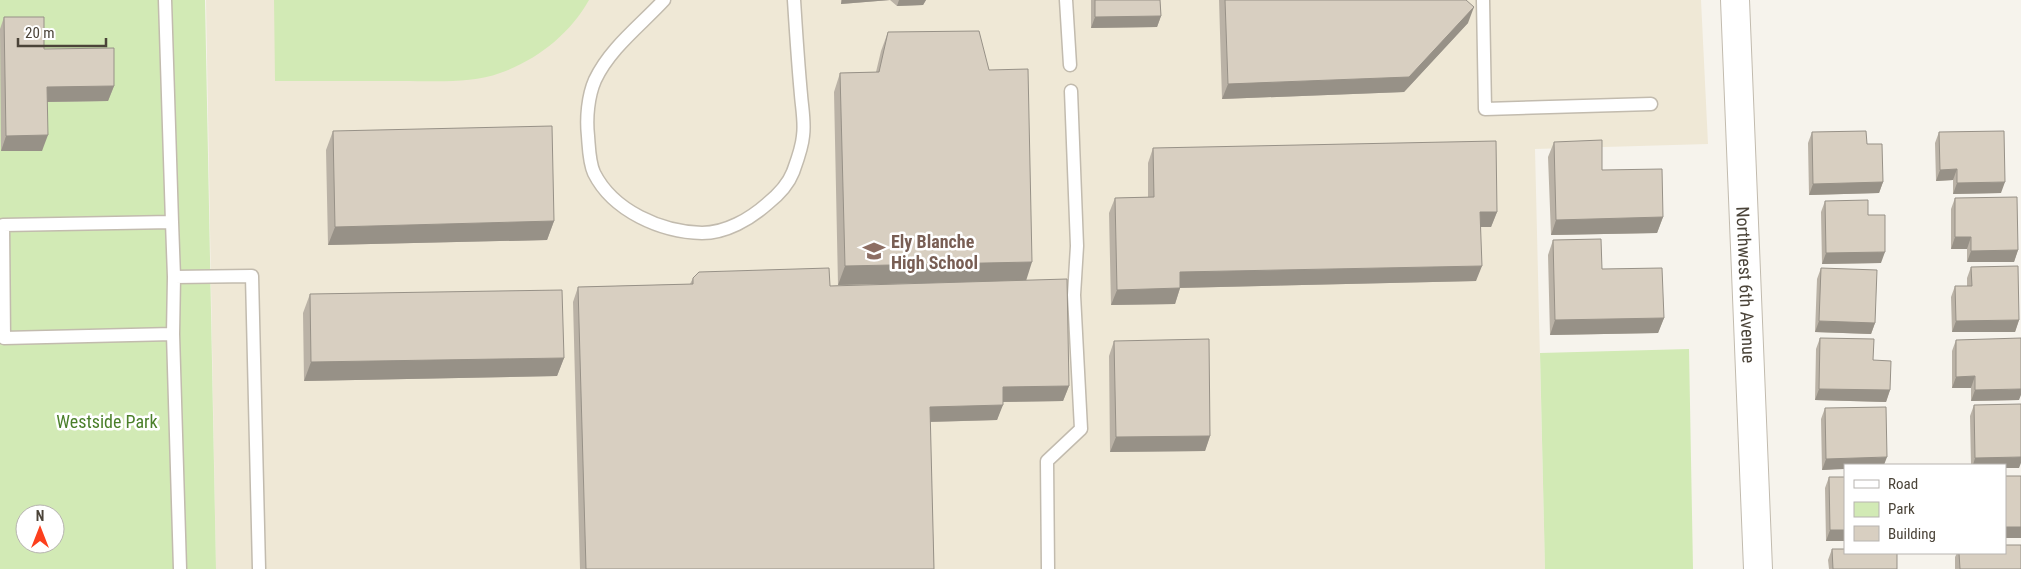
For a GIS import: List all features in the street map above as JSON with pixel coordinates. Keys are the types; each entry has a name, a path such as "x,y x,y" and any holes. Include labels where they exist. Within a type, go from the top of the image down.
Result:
{"street":[{"name":"Northwest 6th Avenue","path":"1735,0 1758,569"}],"lane":[{"path":"164,0 174,278 173,334 180,569"},
{"path":"664,0 614,52 595,80 590,94 587,128 590,160 594,172 610,194 636,215 669,228 703,233 733,225 756,214 781,192 792,175 804,135 794,0"},
{"path":"1066,0 1070,65"},
{"path":"1483,0 1485,110 1651,104"},
{"path":"1048,569 1047,461 1081,429 1074,295 1077,246 1070,91"},
{"path":"172,222 3,225 4,338 173,334"},
{"path":"174,278 252,276 259,569"}],"shaded area":[{"name":"Ely Blanche High School","path":"206,0 1701,0 1708,144 1535,149 1545,569 216,569"}],"green space":[{"name":"Westside Park","path":"0,0 205,0 216,569 0,569"},
{"path":"274,0 589,0 572,24 551,44 514,68 489,77 438,81 275,81"},
{"path":"1689,349 1693,569 1545,569 1540,353"}],"building":[{"path":"1095,0 1160,0 1161,16 1095,17"},
{"path":"1225,0 1466,0 1474,7 1409,77 1228,84"},
{"path":"4,17 44,17 44,49 114,48 114,86 47,87 48,135 6,136"},
{"path":"979,31 989,70 1028,69 1032,262 845,266 840,73 879,72 888,32"},
{"path":"552,126 554,221 335,227 333,131"},
{"path":"1866,131 1867,144 1882,144 1883,182 1813,184 1812,132"},
{"path":"2004,131 2005,182 1957,183 1957,169 1940,170 1939,132"},
{"path":"1602,140 1602,170 1662,169 1663,217 1556,220 1554,142"},
{"path":"1496,141 1497,212 1480,212 1482,266 1180,272 1180,288 1117,290 1115,198 1154,197 1153,148"},
{"path":"2017,197 2018,250 1971,251 1971,237 1955,237 1955,198"},
{"path":"1868,200 1868,215 1885,215 1885,252 1826,253 1825,201"},
{"path":"1601,239 1602,269 1662,268 1664,318 1555,320 1553,240"},
{"path":"2018,266 2019,320 1956,321 1955,286 1972,286 1971,267"},
{"path":"829,268 830,286 1067,279 1069,386 1003,387 1003,405 930,407 934,569 586,569 578,287 693,284 693,278 699,272"},
{"path":"1821,268 1877,270 1875,323 1819,321"},
{"path":"562,290 564,358 311,362 310,294"},
{"path":"1820,338 1874,339 1873,360 1891,361 1890,390 1819,389"},
{"path":"2021,338 2021,389 1975,390 1975,376 1956,377 1956,340"},
{"path":"1209,339 1210,436 1116,437 1114,341"},
{"path":"2021,404 2021,457 1975,458 1974,405"},
{"path":"1886,407 1887,457 1826,459 1825,408"},
{"path":"2006,476 2021,476 2021,527 2006,527"},
{"path":"1829,477 1844,477 1844,530 1830,530"},
{"path":"2006,545 2021,545 2021,569 1960,569 1959,554 2006,554"},
{"path":"1832,549 1844,549 1844,554 1897,554 1897,569 1833,569"}],"place":[{"name":"Ely Blanche High School","path":"874,251"}]}
